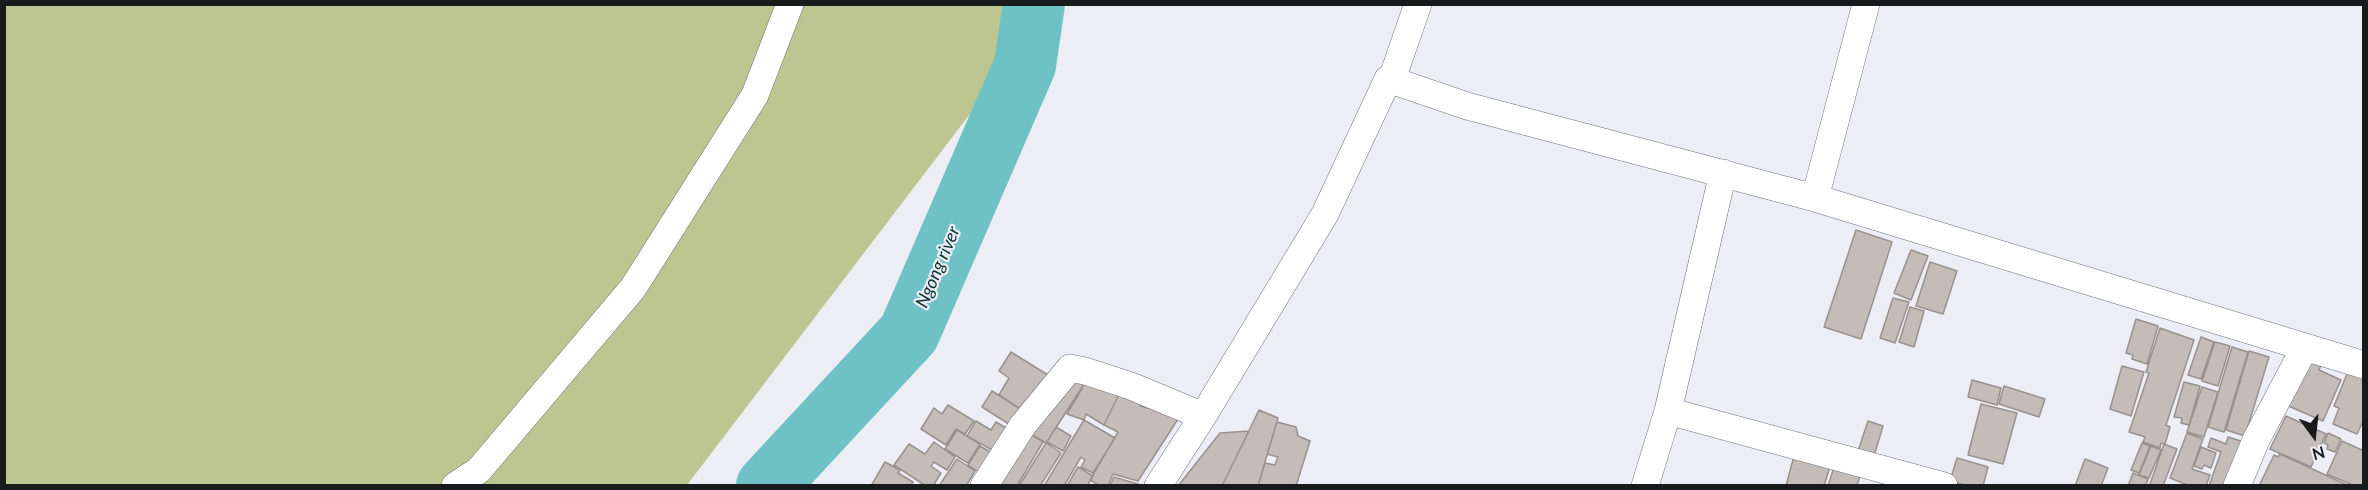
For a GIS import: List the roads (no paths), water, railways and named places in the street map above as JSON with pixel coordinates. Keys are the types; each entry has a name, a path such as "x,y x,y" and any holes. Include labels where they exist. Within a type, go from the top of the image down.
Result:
{"street":[{"path":"456,486 479,470 633,288 755,95 790,4"},
{"path":"1158,486 1325,214 1388,80 1392,79 1418,4"},
{"path":"1815,198 1866,4"},
{"path":"1388,80 1467,106 1815,198 2364,365"},
{"path":"1645,486 1668,411 1723,173"},
{"path":"2237,486 2256,440 2305,347"},
{"path":"984,486 1023,425 1070,368 1123,384 1203,416"},
{"path":"1668,411 1944,486"}],"waterway":[{"name":"Ngong river","path":"767,486 909,333 1025,65 1034,4"}]}
